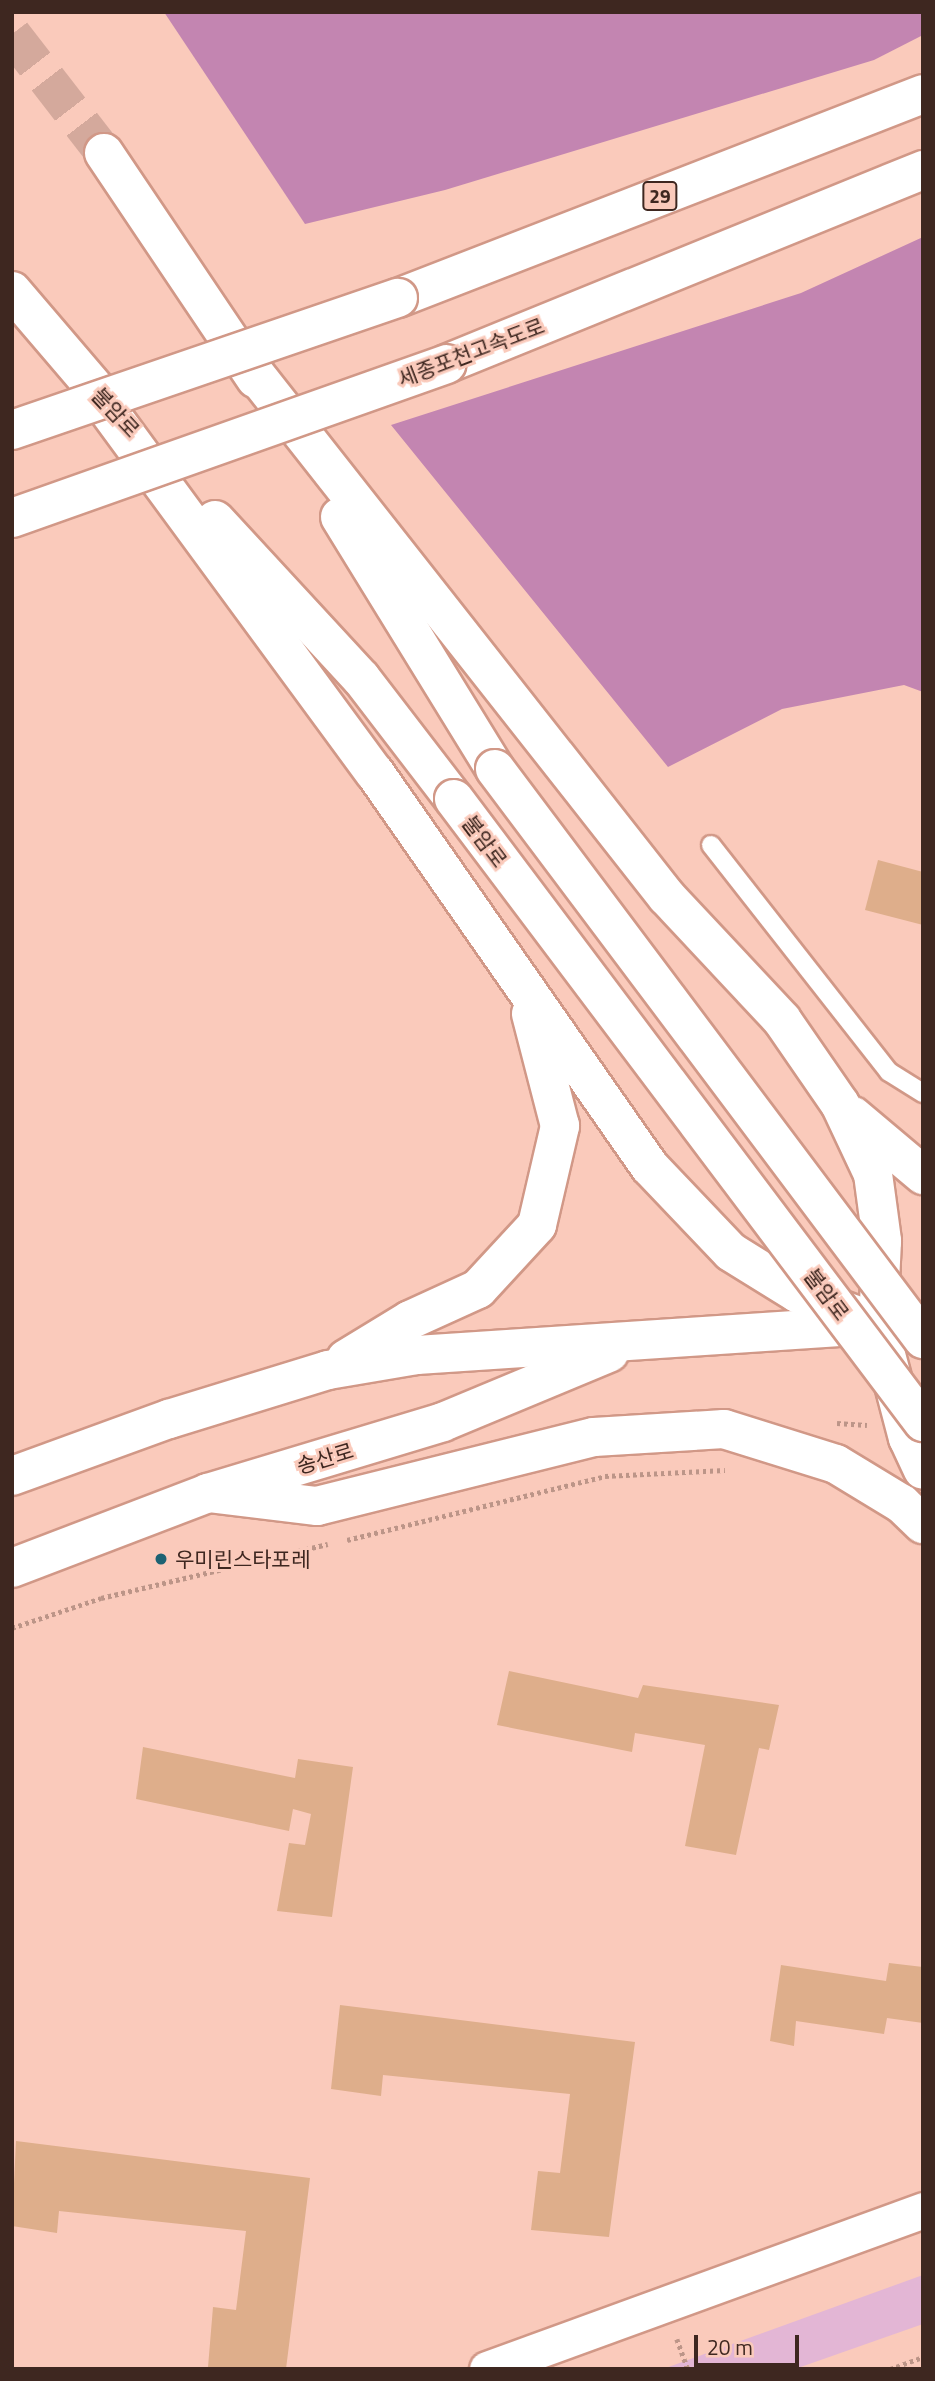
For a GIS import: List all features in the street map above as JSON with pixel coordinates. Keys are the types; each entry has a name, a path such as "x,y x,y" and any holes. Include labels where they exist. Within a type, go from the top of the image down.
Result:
{"main road":[{"name":"29","path":"12,430 398,298 923,94"},
{"path":"104,153 244,361 495,769 923,1339"},
{"name":"세종포천고속도로","path":"12,518 446,364 923,170"},
{"name":"불암로","path":"12,291 89,383 361,678 454,799 914,1425"},
{"path":"244,361 667,897 782,1020 840,1104 873,1174 882,1241 878,1324 914,1425 923,1470"},
{"path":"89,383 517,972 650,1167 731,1252 797,1293 878,1324 923,1349"},
{"path":"328,1370 410,1320 478,1289 537,1225 559,1126 544,1053 517,972"},
{"path":"840,1104 923,1175"},
{"name":"송산로","path":"12,1476 169,1419 328,1370 417,1356 923,1321"},
{"name":"송산로","path":"12,1568 208,1493 443,1422 636,1342"},
{"path":"208,1493 317,1506 594,1437 724,1429 836,1464 902,1504 923,1524"}],"street":[{"path":"487,2369 923,2210"}],"lane":[{"path":"710,845 889,1072 923,1093"}],"path":[{"path":"828,1423 914,1425"},
{"path":"12,1628 101,1598 605,1476 728,1470"},
{"path":"677,2340 688,2369"},
{"path":"890,2369 923,2357"}],"shaded area":[{"path":"164,12 923,12 923,35 874,60 445,190 305,224"},
{"path":"923,237 923,692 904,685 782,709 668,767 391,425 801,293"},
{"path":"923,2275 923,2324 795,2369 663,2369"}],"building":[{"path":"878,860 923,872 923,925 865,910"},
{"path":"509,1671 638,1698 643,1685 779,1705 769,1750 759,1748 736,1855 685,1846 705,1745 635,1733 632,1752 497,1725"},
{"path":"143,1747 295,1778 298,1759 353,1767 332,1917 277,1911 289,1843 305,1845 311,1814 293,1809 289,1831 136,1799"},
{"path":"889,1963 923,1967 923,2023 887,2018 884,2034 796,2021 794,2046 770,2041 781,1965 886,1981"},
{"path":"340,2005 635,2042 609,2237 531,2230 538,2171 560,2173 570,2094 383,2075 381,2096 331,2089"},
{"path":"16,2141 310,2178 286,2369 208,2367 213,2307 236,2310 246,2231 59,2211 57,2233 12,2226"}],"tunnel":[{"path":"12,34 104,153"}],"place":[{"name":"우미린스타포레","path":"161,1559"}]}
